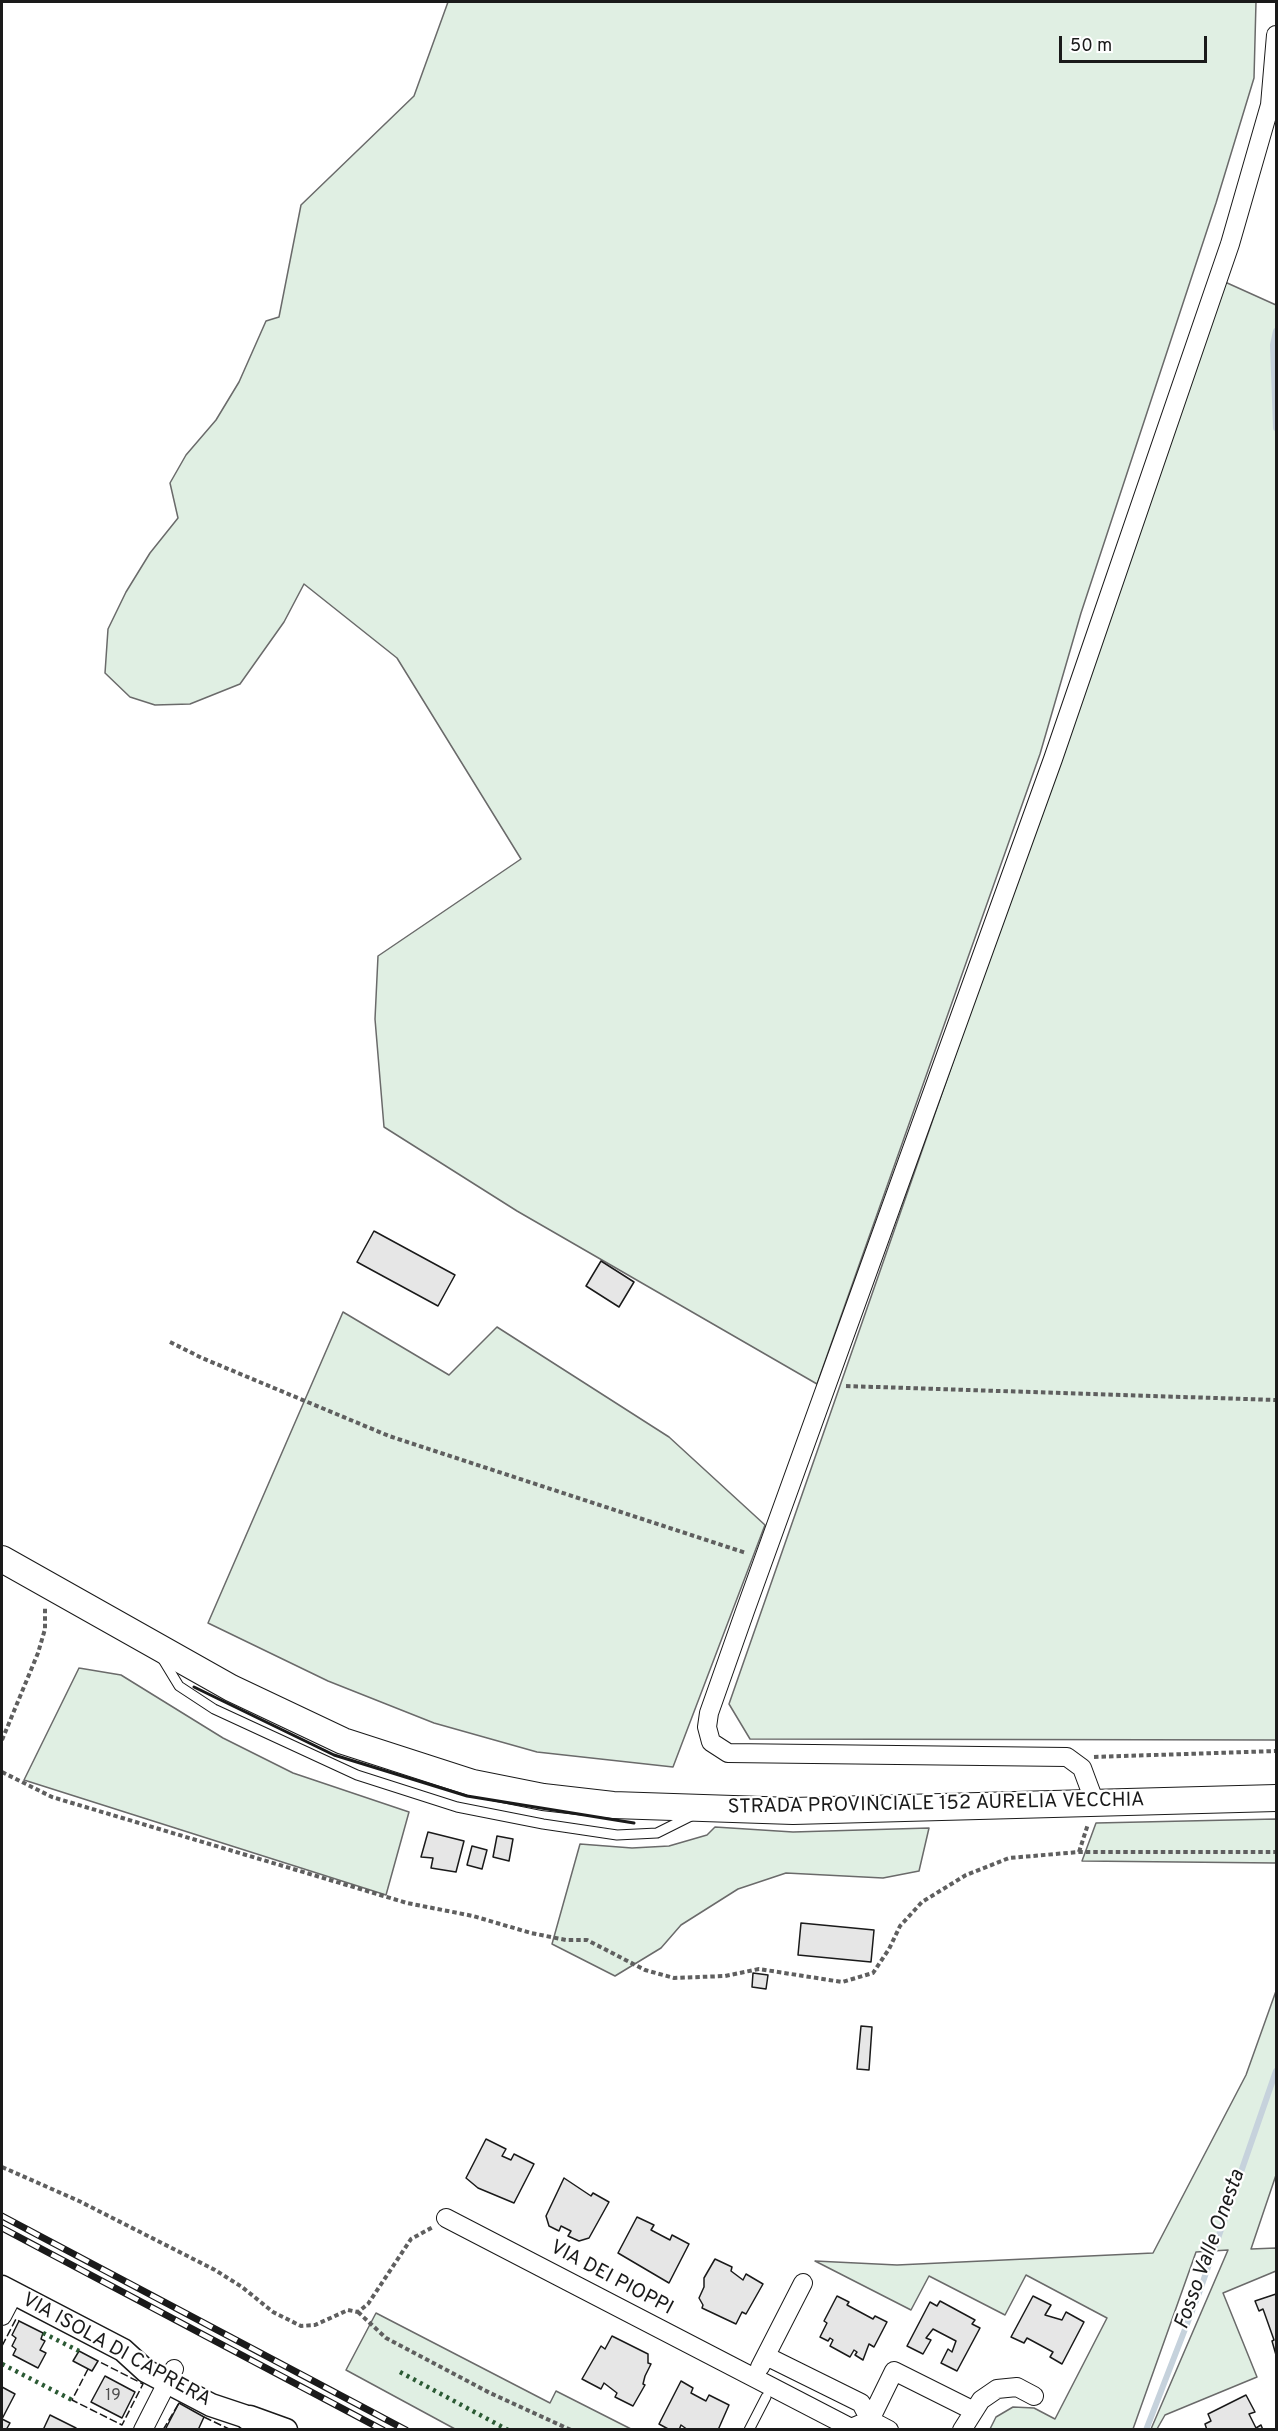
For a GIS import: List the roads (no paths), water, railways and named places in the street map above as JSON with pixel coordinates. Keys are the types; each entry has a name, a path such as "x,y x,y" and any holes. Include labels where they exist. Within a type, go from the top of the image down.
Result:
{"main road":[{"name":"STRADA PROVINCIALE 152 AURELIA VECCHIA","path":"2,1559 231,1688 343,1741 472,1783 543,1797 613,1805 793,1811 1276,1798"}],"street":[{"path":"1095,1803 1082,1768 1067,1757 728,1754 711,1742 707,1727 709,1713 764,1559 1049,770 1230,244 1270,105 1276,35"},
{"name":"VIA DEI PIOPPI","path":"446,2218 754,2380 851,2428 870,2420"},
{"path":"754,2380 803,2283"},
{"path":"2,2316 8,2290"},
{"name":"VIA ISOLA DI CAPRERA","path":"8,2290 123,2350 146,2371 167,2383 211,2405 244,2416 263,2430"},
{"path":"766,2356 861,2403 870,2420 889,2430"},
{"path":"870,2420 894,2372 972,2410"},
{"path":"143,2430 167,2383"},
{"path":"962,2430 972,2410 988,2393 997,2389 1017,2387 1034,2396"},
{"path":"244,2416 286,2430"}],"lane":[{"path":"749,2430 766,2397"}],"waterway":[{"name":"Fosso Valle Onesta","path":"1276,331 1273,345 1276,428"},
{"name":"Fosso Valle Onesta","path":"1146,2430 1199,2293 1276,2071"}],"railway":[{"path":"2,2216 406,2430"},
{"path":"2,2228 383,2430"}]}
